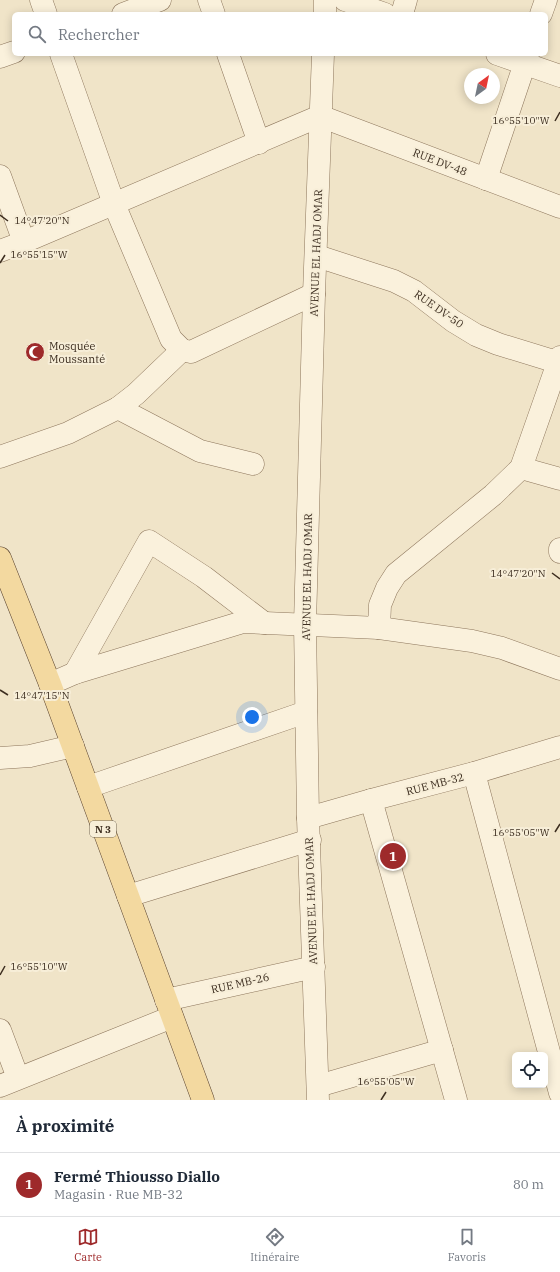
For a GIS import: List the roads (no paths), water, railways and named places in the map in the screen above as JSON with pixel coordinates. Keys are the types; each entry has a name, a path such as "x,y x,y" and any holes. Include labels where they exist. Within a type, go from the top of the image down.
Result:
{"main road":[{"name":"N 3","path":"0,558 50,684 203,1100"}],"street":[{"path":"41,0 45,12"},
{"path":"128,12 160,0"},
{"path":"209,0 213,12"},
{"path":"325,0 325,12"},
{"path":"345,0 379,12"},
{"path":"403,12 406,0"},
{"path":"542,12 546,0"},
{"path":"0,57 12,53"},
{"path":"62,56 114,204 171,339 182,350 191,352 314,294"},
{"path":"229,56 259,143"},
{"name":"AVENUE EL HADJ OMAR","path":"318,1093 308,818 305,624 314,294 317,256 323,56"},
{"path":"509,56 526,59 560,76"},
{"path":"486,179 526,59"},
{"path":"0,251 320,116"},
{"name":"RUE DV-48","path":"320,116 560,207"},
{"path":"0,176 24,242"},
{"name":"RUE DV-50","path":"317,256 394,281 414,291 476,335 498,344 559,361"},
{"path":"0,456 68,433 118,408 136,394 182,350"},
{"path":"379,628 380,605 387,588 396,574 492,495 522,468 559,361"},
{"path":"118,408 200,451 253,464"},
{"path":"522,468 560,479"},
{"path":"75,673 149,542 204,577 264,623"},
{"path":"50,684 75,673 243,622 379,628 472,641 519,654 560,669"},
{"path":"88,787 306,712"},
{"path":"0,758 30,756 73,746"},
{"name":"RUE MB-32","path":"308,818 474,773 560,747"},
{"path":"474,773 559,1088"},
{"path":"371,800 456,1100"},
{"path":"128,896 310,840"},
{"name":"RUE MB-26","path":"9,1082 169,1009 314,967"},
{"path":"0,1030 9,1082"},
{"path":"318,1093 442,1050"}],"place":[{"name":"Mosquée Moussanté","path":"35,352"},
{"name":"Fermé Thiousso Diallo","path":"393,856"}]}
